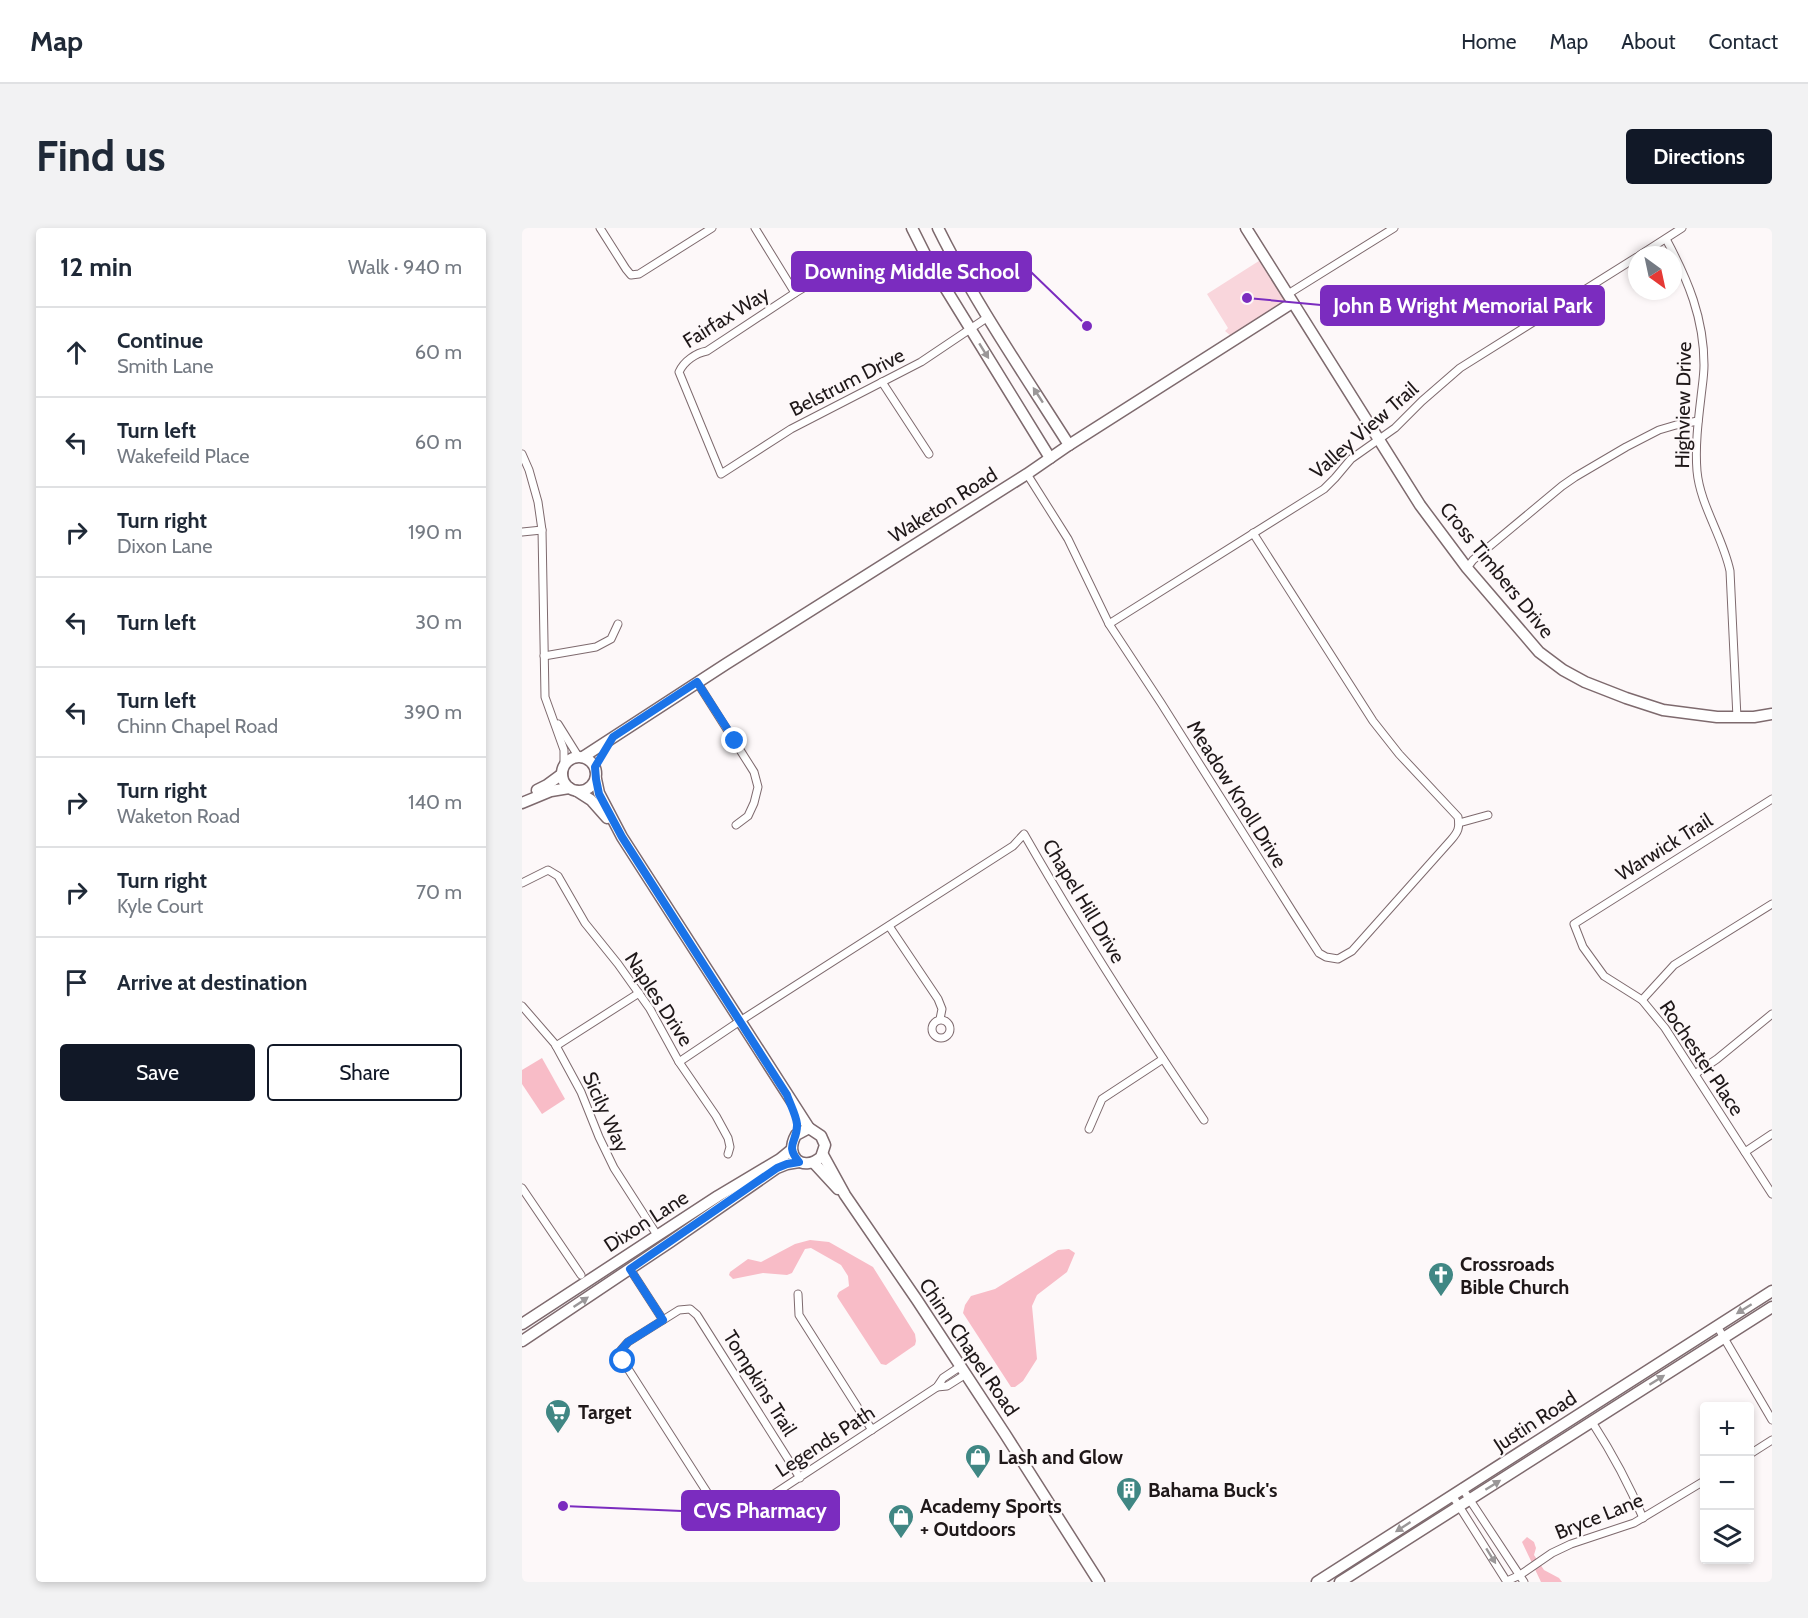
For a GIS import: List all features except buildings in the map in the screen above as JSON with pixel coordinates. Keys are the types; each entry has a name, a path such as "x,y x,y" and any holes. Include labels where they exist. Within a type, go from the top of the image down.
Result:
{"street":[{"path":"600,228 631,275 644,270 712,228"},
{"path":"756,228 795,293"},
{"path":"912,228 928,260 1050,458"},
{"path":"938,228 951,256 1069,445"},
{"name":"Cross Timbers Drive","path":"1246,228 1420,505 1467,568 1539,652 1563,670 1596,686 1655,707 1678,713 1717,717 1737,718 1772,714"},
{"path":"1290,298 1394,228"},
{"name":"Valley View Trail","path":"1654,246 1683,228"},
{"name":"Highview Drive","path":"1666,239 1689,285 1700,329 1704,366 1698,421 1697,473 1701,494 1726,553 1730,571 1737,718"},
{"name":"Fairfax Way","path":"720,474 679,372 682,364 701,352 707,351 795,293 857,256 878,257"},
{"name":"Valley View Trail","path":"1109,624 1324,489 1351,459 1395,428 1460,368 1628,262"},
{"name":"Waketon Road","path":"581,757 1027,474 1290,298"},
{"name":"Belstrum Drive","path":"720,474 791,429 921,362 988,317"},
{"path":"882,382 929,454"},
{"path":"1467,568 1473,560 1569,482 1659,430 1698,421"},
{"path":"522,454 538,502 542,530 545,697 564,750 564,782 597,805 622,837"},
{"name":"Meadow Knoll Drive","path":"1027,474 1068,539 1109,624 1316,949 1326,957 1338,959 1352,951 1459,831 1459,823"},
{"path":"522,532 542,530"},
{"path":"1253,533 1373,721 1406,762 1458,817 1459,823 1488,815"},
{"path":"544,656 596,647 611,639 618,624"},
{"path":"697,682 754,772 758,787 754,803 748,816 736,825"},
{"path":"550,715 581,757"},
{"name":"Waketon Road","path":"595,767 613,737"},
{"path":"522,797 547,785 563,770 570,759 581,757 590,760 595,767 599,794 622,837 787,1095 809,1128 824,1140 823,1155 809,1164 799,1162 791,1150 792,1141 796,1135 809,1128"},
{"path":"522,803 551,791 588,789 596,779"},
{"name":"Warwick Trail","path":"1574,924 1772,799"},
{"name":"Chapel Hill Drive","path":"680,1062 1013,846 1024,834 1052,883 1204,1120"},
{"name":"Naples Drive","path":"522,883 548,870 558,876 585,923 650,1009 728,1138 730,1147 728,1154"},
{"path":"1642,1000 1674,965 1772,904"},
{"name":"Rochester Place","path":"1574,924 1583,947 1604,976 1642,1000 1665,1028 1772,1194"},
{"path":"889,926 938,999 942,1009 940,1019"},
{"path":"556,1046 639,993"},
{"name":"Sicily Way","path":"522,1006 556,1046 581,1092 614,1168 657,1235"},
{"path":"1695,1074 1772,1014"},
{"path":"1089,1129 1102,1099 1163,1059"},
{"path":"787,1095 797,1123 796,1135"},
{"path":"1745,1152 1772,1134"},
{"name":"Dixon Lane","path":"524,1323 791,1150"},
{"name":"Chinn Chapel Road","path":"823,1155 845,1195 963,1370 1099,1582"},
{"name":"Dixon Lane","path":"522,1341 777,1168 799,1162"},
{"name":"Chinn Chapel Road","path":"814,1162 845,1195"},
{"path":"522,1188 581,1275"},
{"path":"630,1269 663,1320"},
{"name":"Justin Road","path":"1317,1582 1772,1291"},
{"path":"798,1294 799,1315 872,1430"},
{"name":"Justin Road","path":"1340,1582 1772,1307"},
{"name":"Tompkins Trail","path":"663,1320 679,1310 690,1309 697,1315 800,1478"},
{"name":"Legends Path","path":"663,1320 628,1342 621,1350 623,1361 719,1511 729,1519 742,1515 938,1387 946,1386 963,1370"},
{"path":"524,1323 532,1334"},
{"path":"1717,1326 1772,1420"},
{"path":"1592,1422 1623,1473 1643,1518"},
{"path":"1754,1451 1772,1440"},
{"name":"Bryce Lane","path":"1507,1582 1522,1579 1531,1567 1571,1544 1619,1529 1643,1518 1700,1484"},
{"path":"1462,1488 1522,1579"},
{"path":"1452,1495 1507,1582"}],"shaded area":[{"path":"1262,259 1285,297 1284,302 1231,336 1225,331 1228,328 1207,294"},
{"path":"542,1058 565,1099 542,1114 522,1084 522,1070"},
{"path":"810,1240 829,1242 873,1267 915,1334 915,1345 886,1365 881,1364 837,1296 849,1286 848,1276 841,1265 811,1248 805,1249 792,1273 787,1275 763,1273 733,1279 729,1275 748,1259 761,1262 795,1244"},
{"path":"1069,1249 1075,1253 1067,1272 1037,1295 1032,1306 1037,1359 1023,1381 1011,1387 963,1313 965,1305 971,1296 995,1289 1058,1250"},
{"path":"1527,1537 1534,1542 1536,1548 1534,1555 1544,1570 1562,1582 1541,1582 1522,1542"}],"place":[{"name":"John B Wright Memorial Park","path":"1247,298"},
{"name":"Downing Middle School","path":"1087,326"},
{"name":"Crossroads Bible Church","path":"1441,1298"},
{"name":"Target","path":"558,1435"},
{"name":"Lash and Glow","path":"978,1480"},
{"name":"CVS Pharmacy","path":"563,1506"},
{"name":"Bahama Buck's","path":"1129,1513"},
{"name":"Academy Sports + Outdoors","path":"901,1540"}],"route":[{"path":"623,1361 621,1350 628,1342 663,1320 630,1269 777,1168 799,1162 791,1150 797,1123 787,1095 622,837 599,794 596,779 595,767 613,737 697,682 735,741"}]}
